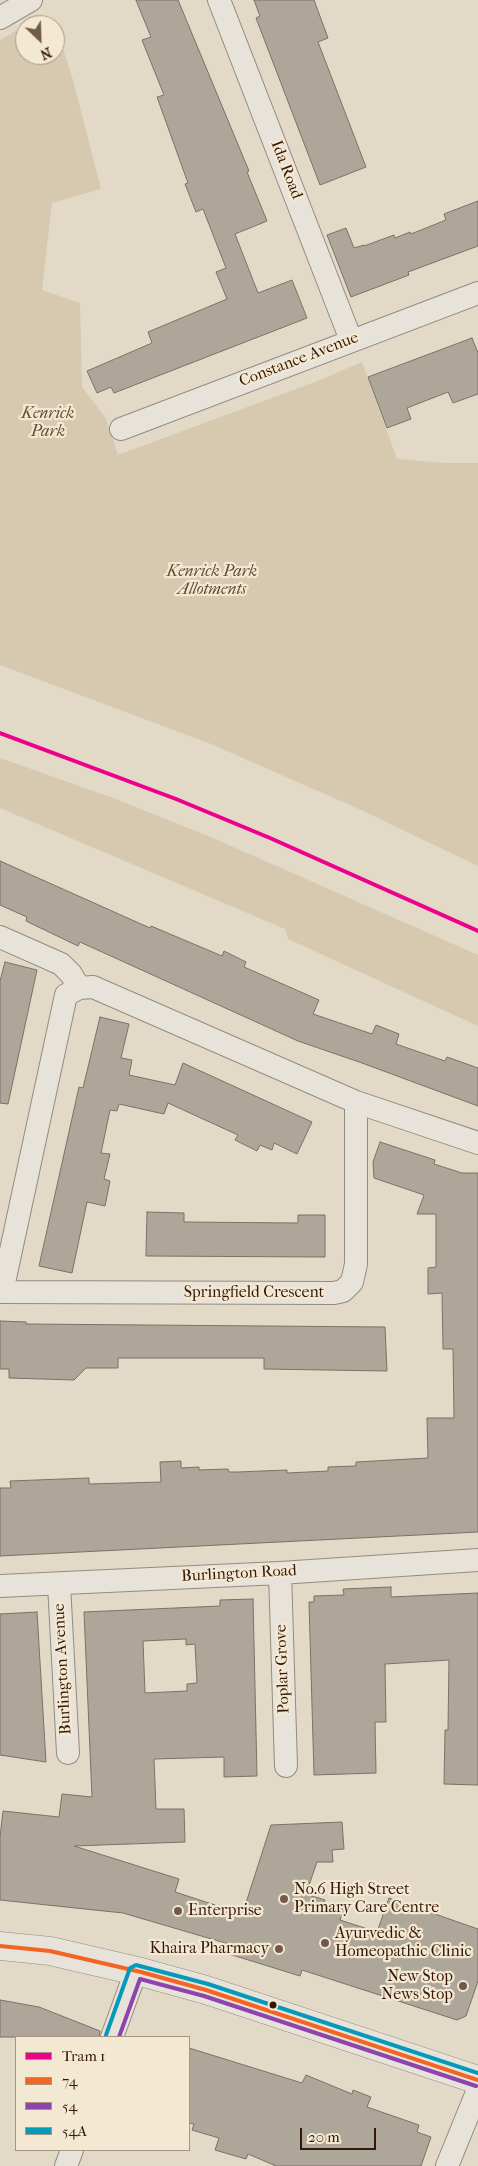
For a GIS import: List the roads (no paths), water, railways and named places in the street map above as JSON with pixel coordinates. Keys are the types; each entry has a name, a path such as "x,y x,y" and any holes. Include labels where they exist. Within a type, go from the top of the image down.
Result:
{"street":[{"path":"0,18 30,0"},
{"name":"Ida Road","path":"219,0 351,340"},
{"name":"Constance Avenue","path":"121,429 478,293"},
{"path":"0,937 61,964 71,974 79,988 93,987 356,1102 478,1143"},
{"name":"Springfield Crescent","path":"79,988 66,995 1,1292 334,1293 343,1291 352,1282 356,1264 356,1102"},
{"name":"Burlington Road","path":"0,1586 280,1573 478,1560"},
{"name":"Poplar Grove","path":"280,1573 286,1766"},
{"name":"Burlington Avenue","path":"59,1584 68,1753"},
{"path":"0,1946 50,1951 206,1990 478,2080"},
{"path":"112,2036 136,1971"},
{"path":"447,2166 478,2090"},
{"path":"66,2166 72,2151"}],"tram line":[{"name":"1","path":"0,733 176,799 270,838 478,931"}],"place":[{"name":"No.6 High Street Primary Care Centre","path":"284,1899"},
{"name":"Enterprise","path":"178,1911"},
{"name":"Ayurvedic & Homeopathic Clinic","path":"325,1943"},
{"name":"Khaira Pharmacy","path":"279,1949"},
{"name":"New Stop News Stop","path":"463,1986"}],"park label":[{"name":"Kenrick Park","path":"48,423"},
{"name":"Kenrick Park Allotments","path":"212,581"}]}
